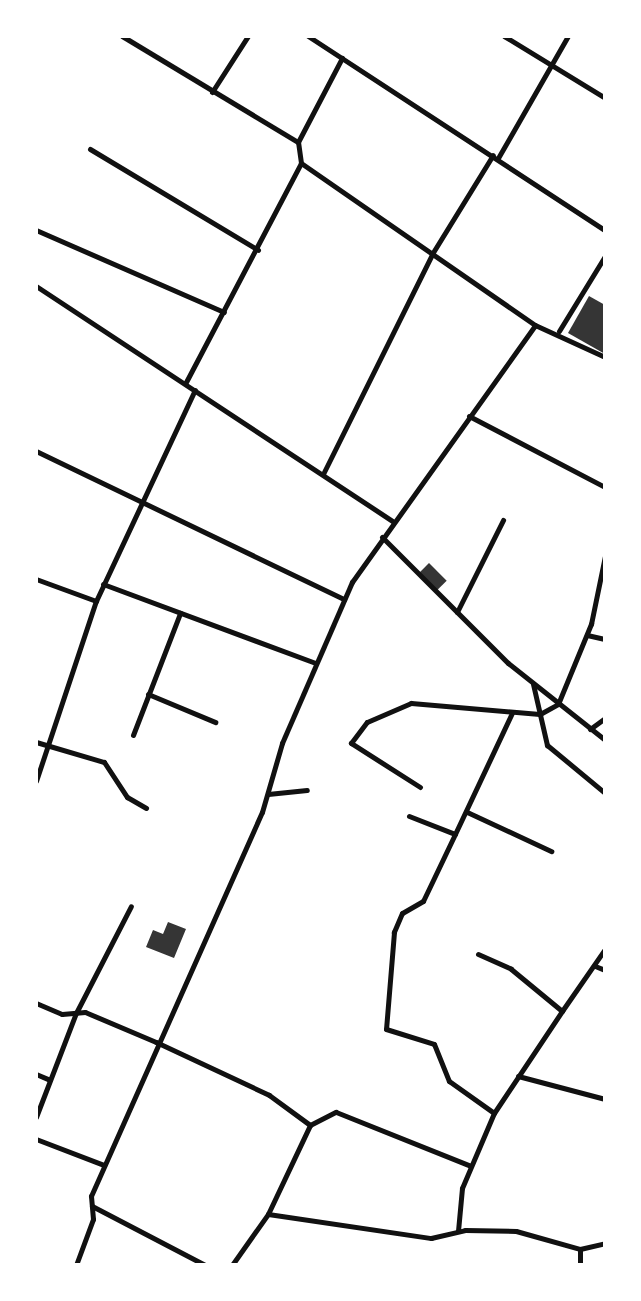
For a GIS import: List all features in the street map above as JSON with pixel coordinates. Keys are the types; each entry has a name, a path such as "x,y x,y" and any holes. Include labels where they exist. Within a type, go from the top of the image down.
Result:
{"street":[{"path":"122,36 298,142"},
{"path":"212,92 248,36"},
{"path":"308,36 605,230"},
{"path":"504,36 605,98"},
{"path":"323,475 432,254 556,68 568,36"},
{"path":"186,382 301,163 298,142 342,58"},
{"path":"90,149 258,250"},
{"path":"301,163 535,325 559,331 605,357"},
{"path":"36,230 224,312"},
{"path":"559,331 605,256"},
{"path":"36,286 186,382 392,521"},
{"path":"76,1265 104,1165 267,794 315,663 344,599 392,521 535,325"},
{"path":"36,781 96,601 140,500 195,389"},
{"path":"469,416 605,487"},
{"path":"36,451 344,599"},
{"path":"457,612 503,520"},
{"path":"382,537 533,683 605,740"},
{"path":"420,787 351,743 367,722 411,703 540,714 558,704 587,635 605,556"},
{"path":"36,579 96,601"},
{"path":"103,584 315,663"},
{"path":"133,735 180,613"},
{"path":"587,635 605,639"},
{"path":"533,683 547,745 605,793"},
{"path":"148,694 215,722"},
{"path":"494,1113 449,1081 434,1044 386,1029 394,932 402,913 423,901 512,713"},
{"path":"590,729 605,718"},
{"path":"36,742 104,762 127,797 146,808"},
{"path":"267,794 307,790"},
{"path":"467,812 551,851"},
{"path":"409,816 455,834"},
{"path":"36,1117 76,1013 131,906"},
{"path":"458,1231 471,1166 494,1113 605,949"},
{"path":"478,954 511,969 562,1011"},
{"path":"595,966 605,970"},
{"path":"36,1003 76,1013 156,1042 269,1095 310,1125"},
{"path":"36,1074 50,1080"},
{"path":"518,1076 605,1099"},
{"path":"232,1265 268,1214 310,1125 336,1112 368,1120 471,1166"},
{"path":"36,1139 104,1165"},
{"path":"91,1205 202,1264"},
{"path":"268,1214 431,1238 458,1231 516,1231 580,1249 605,1243"},
{"path":"580,1249 580,1265"}],"building":[{"path":"589,296 605,305 605,354 568,333"},
{"path":"429,563 447,581 437,591 419,573"},
{"path":"168,922 186,929 174,958 146,947 153,930 163,934"}]}
